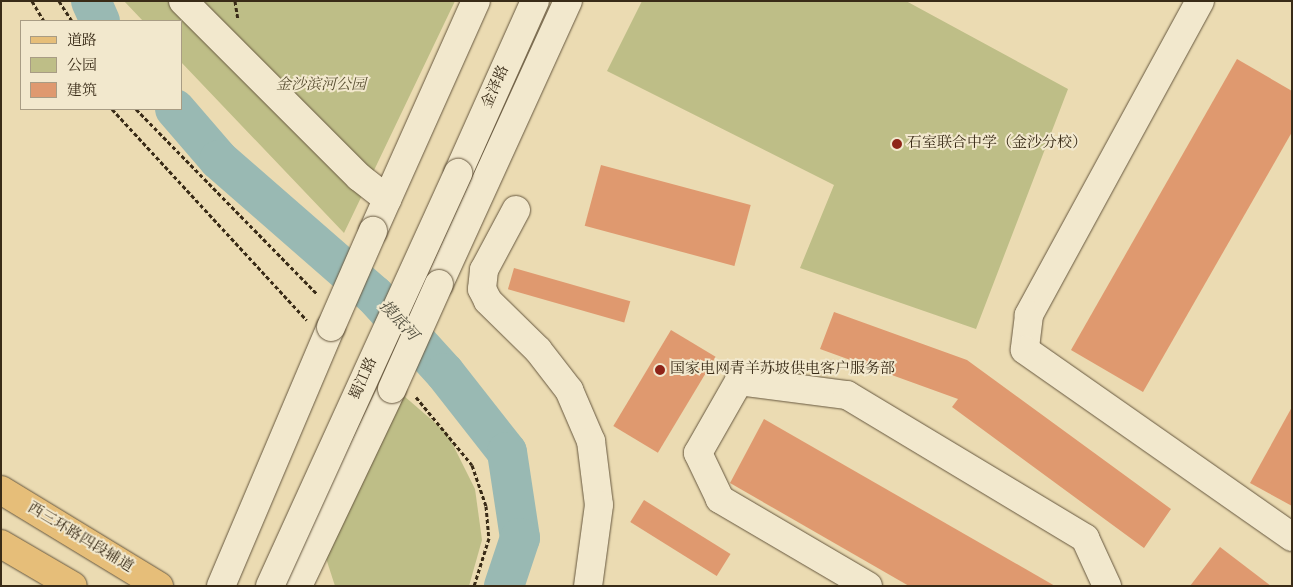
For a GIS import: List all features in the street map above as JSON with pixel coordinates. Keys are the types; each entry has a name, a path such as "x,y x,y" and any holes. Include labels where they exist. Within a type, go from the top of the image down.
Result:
{"main road":[{"name":"西三环路四段辅道","path":"1,490 159,586"},
{"path":"1,544 73,586"}],"street":[{"path":"183,1 358,177 387,199"},
{"path":"221,586 328,333 476,1"},
{"name":"金泽路","path":"458,173 535,1"},
{"path":"298,586 392,389 568,1"},
{"path":"1200,1 1029,315 1025,350 1292,537"},
{"name":"蜀江路","path":"270,586 458,173"},
{"path":"516,210 484,270 482,289 488,300 538,350 569,390 591,440 599,504 588,586"},
{"path":"868,586 720,499 698,453 738,381 847,395 1085,538 1107,586"}],"path":[{"path":"32,1 43,20"},
{"path":"59,1 71,20"},
{"path":"113,110 328,333"}],"green space":[{"name":"金沙滨河公园","path":"124,1 455,1 344,233 182,63 182,20 142,20"},
{"name":"石室联合中学（金沙分校）","path":"642,1 906,1 1068,89 976,329 800,268 834,185 607,71"},
{"path":"404,396 447,433 475,489 482,540 469,586 335,586 323,549"}],"building":[{"path":"1237,59 1292,91 1292,132 1143,392 1071,350"},
{"path":"601,165 751,205 734,266 585,226"},
{"path":"514,268 630,301 624,322 508,289"},
{"path":"834,312 967,360 1171,509 1144,548 952,407 958,399 820,349"},
{"path":"671,330 716,357 658,453 613,426"},
{"path":"1292,407 1292,506 1250,483"},
{"path":"764,419 1055,586 909,586 730,483"},
{"path":"644,500 731,554 717,576 630,522"},
{"path":"1220,547 1271,586 1190,586"}],"waterway":[{"name":"摸底河","path":"91,1 100,20"},
{"name":"摸底河","path":"176,110 219,160 374,295 445,373 507,452 520,538 504,586"}],"place":[{"name":"石室联合中学（金沙分校）","path":"897,144"},
{"name":"国家电网青羊苏坡供电客户服务部","path":"660,370"}]}
